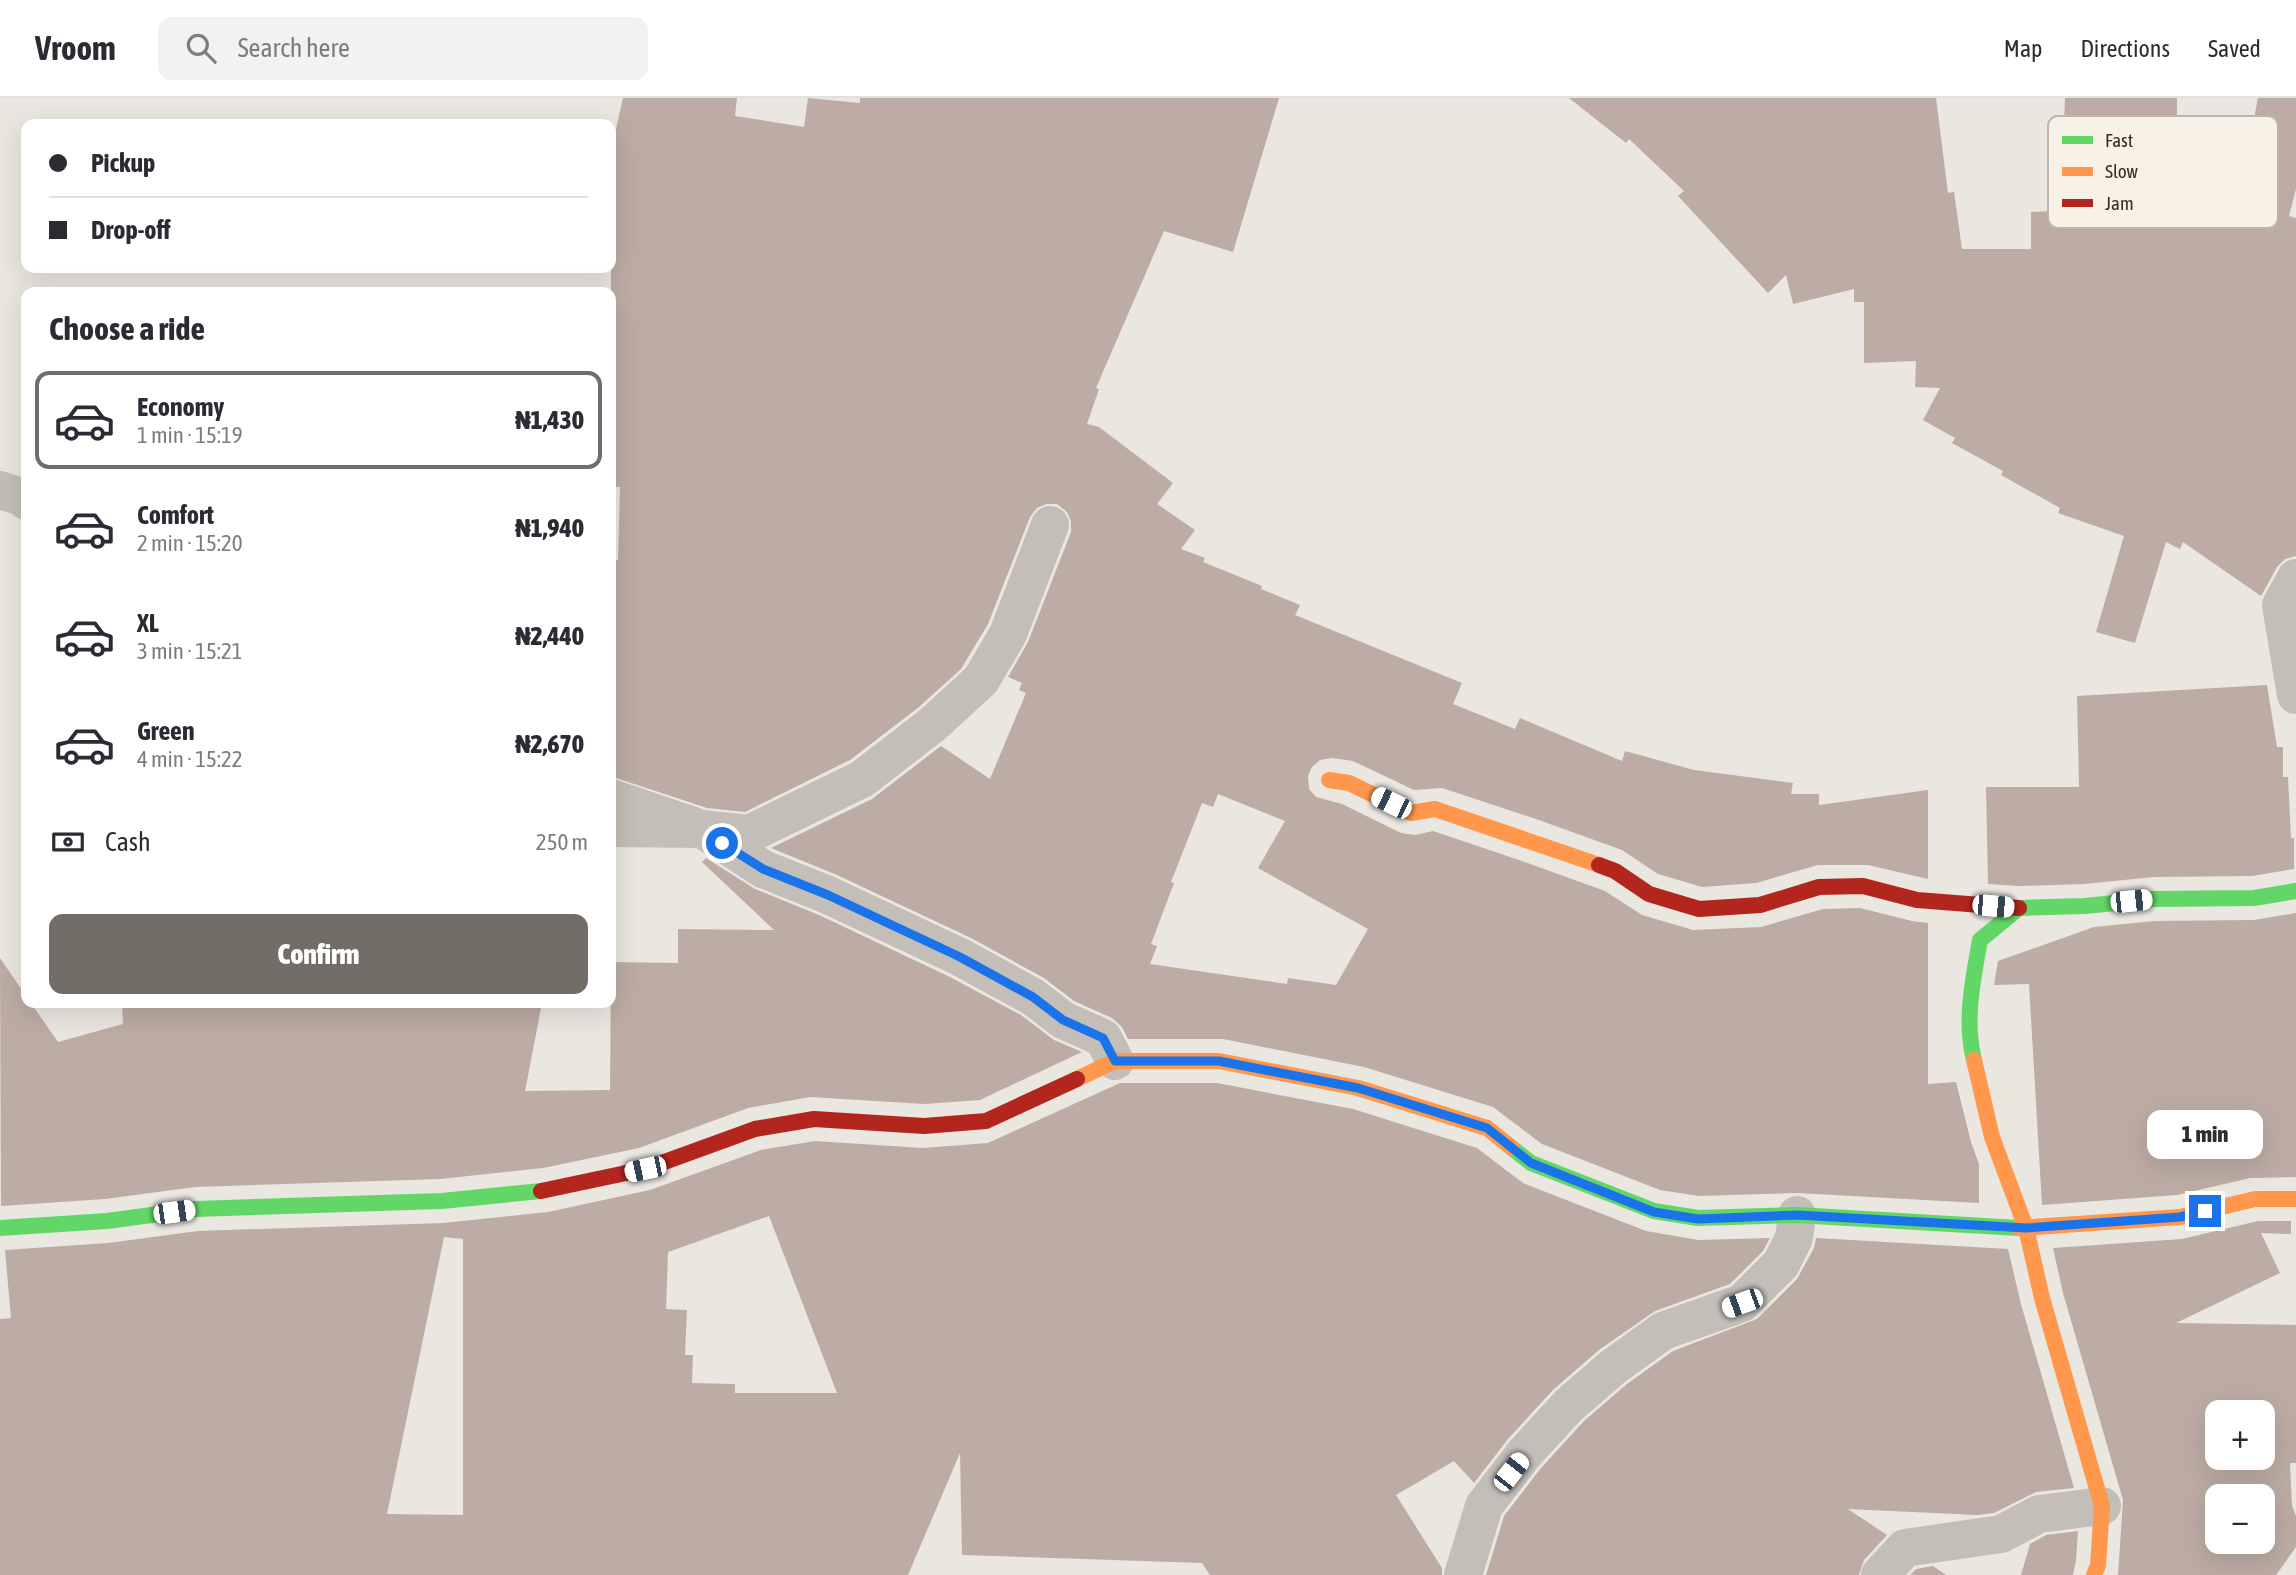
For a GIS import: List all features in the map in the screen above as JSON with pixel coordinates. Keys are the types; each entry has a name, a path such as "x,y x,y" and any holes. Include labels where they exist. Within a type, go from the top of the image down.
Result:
{"street":[{"path":"0,491 21,497"},
{"path":"616,828 702,829 749,834 862,779 933,724 981,680 1007,634 1050,525"},
{"path":"2296,578 2281,605 2296,695"},
{"path":"1329,780 1349,783 1411,813 1435,809 1529,840 1615,871 1650,894 1699,909 1760,905 1819,887 1863,886 1917,900 2019,908 2085,906 2154,899 2254,898 2296,891"},
{"path":"616,800 702,829 763,869 828,895 960,957 1033,997 1063,1020 1103,1038 1115,1061"},
{"path":"2019,908 1980,940 1970,996 1970,1045 1992,1137 2026,1228 2042,1298 2102,1506 2098,1565 2094,1575"},
{"path":"0,1228 107,1221 196,1209 443,1201 546,1190 645,1169 755,1129 814,1119 924,1126 986,1121 1115,1061 1219,1061 1358,1088 1487,1128 1531,1163 1654,1212 1698,1219 1797,1215 2026,1228 2180,1217 2255,1199 2296,1199"},
{"path":"1463,1575 1485,1506 1524,1454 1569,1405 1613,1367 1663,1331 1742,1303 1781,1264 1794,1238 1797,1215"},
{"path":"1880,1575 1905,1548 2001,1534 2039,1514 2102,1506"}],"building":[{"path":"623,98 737,98 735,116 804,127 808,98 860,103 860,98 1279,98 1233,252 1164,231 1096,388 1099,389 1087,424 1099,427 1173,483 1157,504 1195,530 1181,549 1205,558 1203,562 1300,605 1295,615 1462,683 1453,704 1515,729 1520,718 1622,761 1625,751 1694,770 1793,783 1791,794 1819,794 1819,805 1928,790 1928,879 1868,865 1818,865 1756,883 1702,887 1658,874 1622,850 1442,788 1414,790 1353,761 1332,758 1320,760 1312,767 1308,776 1309,789 1316,797 1342,804 1401,833 1415,835 1433,831 1605,891 1642,915 1693,930 1761,927 1823,909 1860,908 1928,923 1928,1084 1956,1082 1979,1164 1979,1203 1798,1193 1699,1196 1660,1190 1542,1144 1493,1107 1364,1067 1223,1039 1128,1039 1122,1027 1112,1018 1074,1001 1044,978 971,938 837,875 771,848 872,799 941,746 990,779 1026,693 1019,690 1022,683 1008,677 1028,642 1071,532 1071,521 1067,512 1057,504 1046,504 1037,508 1030,517 988,624 961,669 919,707 850,760 745,812 707,808 616,778 616,560 620,487 616,487 616,287 611,287 611,273 616,273 616,129","holes":["1218,794 1285,821 1258,868 1368,929 1336,985 1288,978 1287,984 1150,964 1157,946 1151,944 1174,883 1171,882 1202,803 1213,807"]},
{"path":"1569,98 1936,98 1948,193 1954,192 1962,249 2031,249 2031,212 2048,211 2048,228 2278,228 2278,116 2254,116 2258,98 2296,98 2296,189 2289,216 2296,218 2296,556 2285,559 2277,567 2261,596 2183,542 2180,549 2166,542 2135,643 2096,632 2124,536 2058,513 2060,508 2001,475 2003,471 1952,443 1955,438 1923,420 1940,388 1915,387 1916,361 1864,363 1864,302 1854,302 1854,289 1793,304 1786,275 1768,293 1678,196 1684,191 1629,139 1626,143"},
{"path":"2065,98 2177,98 2177,116 2064,116"},
{"path":"2267,685 2277,747 2283,747 2283,777 2288,777 2294,869 2252,876 2154,877 2084,884 2020,886 1988,884 1986,787 2079,787 2077,696"},
{"path":"706,858 755,889 819,915 950,977 1021,1015 1054,1040 1082,1052 980,1100 924,1104 810,1097 748,1108 639,1148 543,1168 440,1179 195,1187 105,1199 1,1206 0,958 21,989 21,1008 34,1008 58,1042 123,1024 122,1008 541,1008 525,1091 610,1090 611,1008 616,1008 616,962 678,963 678,929 774,930 702,862"},
{"path":"2296,913 2296,1177 2250,1178 2177,1195 2042,1205 2029,984 1994,985 1998,961 2094,927 2155,921 2254,920"},
{"path":"1120,1083 1217,1083 1353,1109 1477,1148 1523,1183 1646,1231 1698,1240 1770,1238 1763,1251 1730,1284 1655,1311 1599,1350 1553,1390 1508,1439 1474,1483 1454,1461 1396,1495 1442,1568 1442,1575 1210,1575 1202,1563 962,1555 960,1453 908,1575 0,1575 0,1319 11,1318 5,1250 108,1243 198,1231 443,1223 548,1212 650,1190 761,1150 815,1141 923,1148 988,1143","holes":["769,1216 837,1393 735,1393 735,1384 692,1383 693,1355 685,1355 687,1310 666,1309 668,1252","444,1237 463,1239 463,1515 387,1514"]},
{"path":"2258,1221 2291,1221 2291,1234 2261,1233 2280,1273 2176,1323 2296,1325 2296,1463 2290,1463 2292,1506 2296,1516 2296,1547 2276,1575 2118,1575 2123,1500 2063,1293 2053,1248 2182,1239"},
{"path":"1816,1238 2008,1249 2021,1304 2074,1488 2036,1492 1994,1513 1977,1515 1848,1509 1887,1535 1864,1560 1859,1575 1486,1575 1504,1516 1541,1468 1584,1421 1627,1384 1673,1351 1757,1319 1797,1279 1814,1248"},
{"path":"2078,1531 2073,1575 2021,1575 2030,1544 2046,1535"},
{"path":"1933,1566 1946,1575 1910,1575 1916,1569"}],"traffic: fast":[{"path":"1974,1060 1970,1015 1980,940 2019,908 2085,906 2154,899 2254,898 2296,891"},
{"path":"1512,1148 1531,1163 1654,1211 1698,1218 1797,1215 2019,1228"},
{"path":"0,1228 107,1221 196,1209 442,1201 541,1191"}],"traffic: slow":[{"path":"1329,780 1349,783 1411,813 1435,809 1599,865"},
{"path":"1974,1060 1992,1137 2026,1228 2042,1298 2102,1506 2098,1565 2094,1575"},
{"path":"1077,1079 1115,1061 1219,1061 1358,1088 1487,1128 1512,1148"},
{"path":"2019,1228 2180,1217 2255,1199 2296,1199"}],"traffic: jam":[{"path":"1599,865 1615,871 1649,894 1699,909 1760,905 1819,887 1863,886 1917,900 2019,908"},
{"path":"541,1191 645,1169 755,1129 814,1119 924,1126 986,1121 1077,1079"}],"route":[{"path":"722,843 763,869 828,895 960,957 1033,997 1063,1020 1103,1038 1115,1061 1219,1061 1358,1088 1487,1128 1531,1163 1654,1212 1698,1219 1797,1215 2026,1228 2180,1217 2205,1211"}]}
